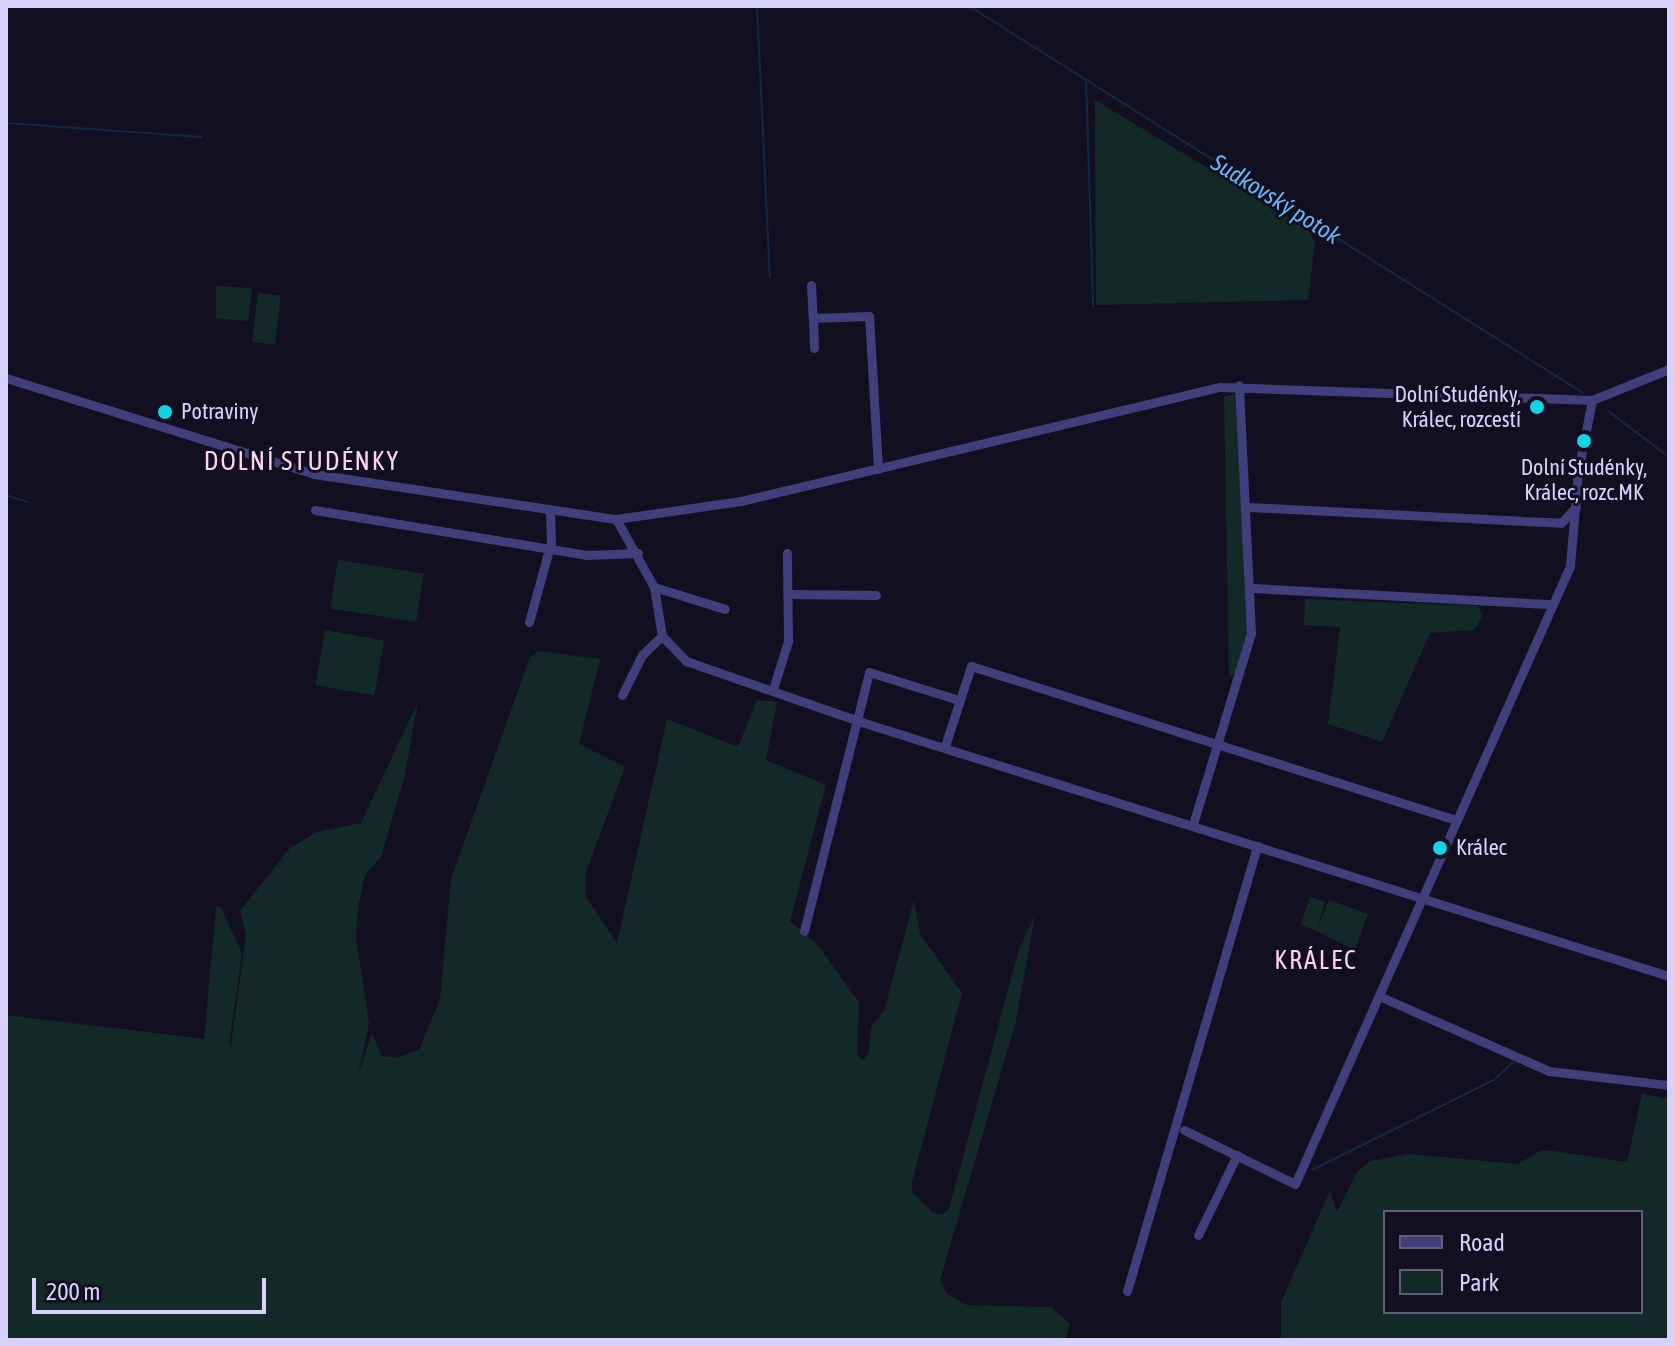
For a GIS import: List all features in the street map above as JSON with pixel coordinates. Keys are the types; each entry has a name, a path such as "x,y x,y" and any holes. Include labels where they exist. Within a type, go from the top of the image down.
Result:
{"street":[{"path":"811,285 814,348"},
{"path":"813,318 869,316 878,469"},
{"path":"6,378 314,474 616,519 741,501 1239,385 1592,400 1669,369"},
{"path":"1193,824 1251,633 1253,588 1239,385"},
{"path":"1184,1130 1295,1184 1570,566 1592,400"},
{"path":"1248,507 1561,523 1576,507"},
{"path":"529,622 549,549 550,509"},
{"path":"315,510 549,549 638,553"},
{"path":"616,519 638,553 654,587 662,636 686,661 855,720 1669,976"},
{"path":"773,689 788,641 787,553"},
{"path":"654,587 725,609"},
{"path":"1253,588 1553,604"},
{"path":"789,594 876,595"},
{"path":"622,695 642,655 662,636"},
{"path":"945,746 971,666 1456,820"},
{"path":"804,931 869,672 959,700"},
{"path":"1127,1291 1257,846"},
{"path":"1379,996 1549,1071 1669,1085"},
{"path":"1198,1235 1237,1155"}],"green space":[{"path":"1095,100 1307,228 1315,242 1308,300 1096,305"},
{"path":"216,286 252,288 248,321 216,318"},
{"path":"258,293 281,296 275,344 252,342"},
{"path":"1235,394 1248,629 1238,670 1229,678 1224,397"},
{"path":"338,560 424,574 416,622 330,608"},
{"path":"1305,599 1478,606 1483,616 1474,630 1430,633 1382,742 1328,724 1340,627 1304,625"},
{"path":"325,630 384,640 374,696 315,685"},
{"path":"538,651 600,659 579,744 625,767 586,872 586,897 617,943 667,719 738,747 757,700 777,702 766,760 826,785 790,921 816,943 859,1002 857,1055 864,1060 869,1052 871,1027 884,1011 914,900 920,934 962,993 912,1182 912,1192 932,1212 942,1215 949,1209 1019,949 1035,915 1016,1021 940,1280 948,1295 967,1305 1051,1307 1070,1324 1065,1340 6,1340 6,1015 204,1039 216,907 221,907 242,954 229,1044 240,1055 231,1045 246,935 240,911 290,848 317,832 361,823 418,702 405,775 381,857 365,875 358,907 356,938 369,1023 358,1077 372,1033 382,1056 396,1058 419,1050 440,999 451,879 530,657"},
{"path":"1310,897 1325,902 1317,929 1329,900 1368,914 1355,950 1301,924"},
{"path":"1642,1094 1669,1099 1669,1340 1281,1340 1281,1302 1330,1191 1337,1212 1357,1172 1370,1161 1408,1154 1518,1164 1540,1151 1627,1162"}],"waterway":[{"path":"757,6 770,278"},
{"name":"Sudkovský potok","path":"969,6 1583,393"},
{"path":"1086,79 1093,306"},
{"path":"6,123 201,137"},
{"name":"Sudkovský potok","path":"1608,411 1669,457"},
{"path":"6,495 28,502"},
{"path":"1312,1170 1495,1079 1514,1061"}],"place":[{"name":"Dolní Studénky, Králec, rozcestí","path":"1537,407"},
{"name":"Potraviny","path":"165,412"},
{"name":"Dolní Studénky, Králec, rozc.MK","path":"1584,441"},
{"name":"Králec","path":"1440,848"}],"district":[{"name":"DOLNÍ STUDÉNKY","path":"302,462"},
{"name":"KRÁLEC","path":"1316,961"}]}
